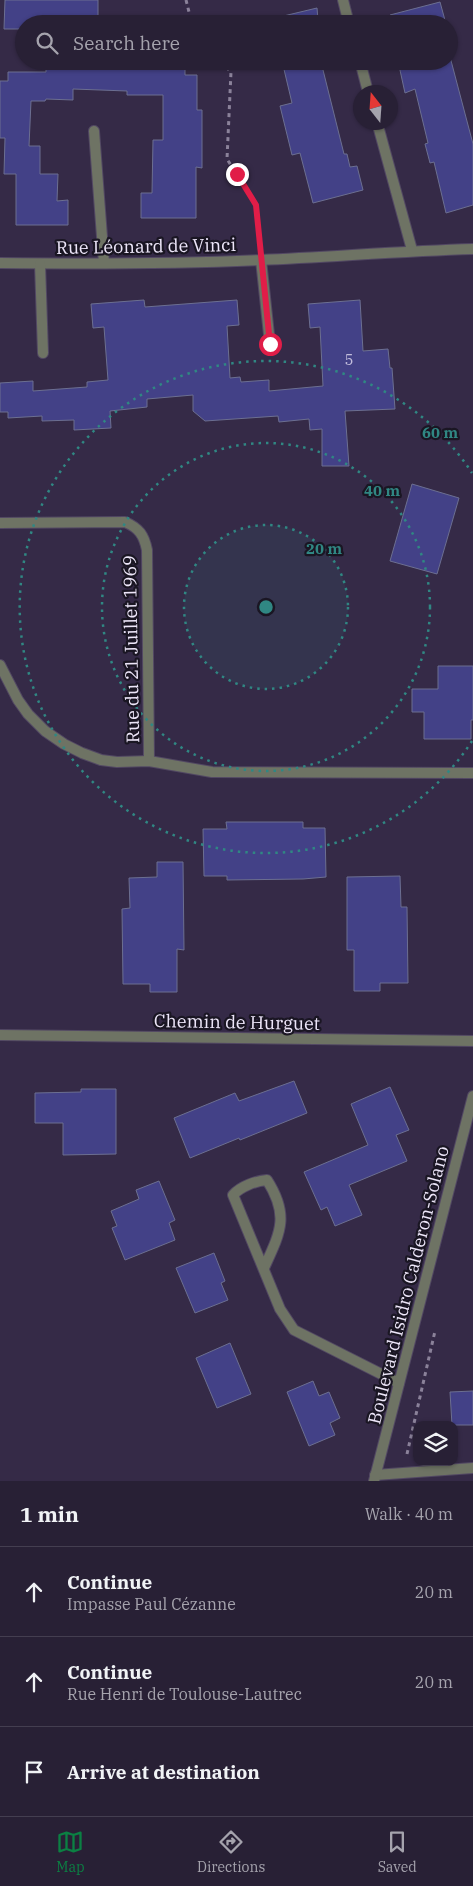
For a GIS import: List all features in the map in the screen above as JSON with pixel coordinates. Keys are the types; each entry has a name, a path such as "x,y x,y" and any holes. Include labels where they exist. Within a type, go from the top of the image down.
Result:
{"street":[{"path":"343,0 347,15"},
{"path":"362,70 366,85"},
{"path":"379,130 412,250"},
{"path":"94,131 104,263"},
{"name":"Rue Léonard de Vinci","path":"0,263 261,260 412,250 473,249"},
{"path":"261,260 270,344"},
{"path":"40,264 43,353"},
{"name":"Rue du 21 Juillet 1969","path":"0,523 124,522 132,525 142,534 148,550 149,761"},
{"name":"Rue du 21 Juillet 1969","path":"0,664 18,700 28,714 64,744 101,760 117,762 149,761 212,772 473,774"},
{"name":"Chemin de Hurguet","path":"0,1035 473,1041"},
{"name":"Boulevard Isidro Calderon-Solano","path":"375,1478 473,1096"},
{"path":"264,1268 280,1233 282,1214 267,1180 259,1181 238,1190 234,1195 280,1309 294,1330 399,1383"},
{"path":"375,1478 403,1473 473,1468"}],"path":[{"path":"186,0 190,15"},
{"path":"229,70 231,72 227,159 256,205 261,260"},
{"path":"403,1473 436,1327"}],"building":[{"path":"5,0 98,0 98,15 15,15 15,29 4,29"},
{"path":"440,2 444,15 390,15"},
{"path":"317,8 318,15 288,15"},
{"path":"46,70 185,70 185,75 197,75 197,110 202,110 202,168 196,167 196,218 141,218 141,193 152,193 153,140 163,140 163,95 127,95 127,91 73,89 73,100 46,99 45,101 31,101 29,146 40,146 40,174 58,174 57,201 68,200 68,225 16,225 16,174 4,174 5,138 0,138 0,81 8,81 8,72 46,72"},
{"path":"284,70 323,70 344,154 347,154 350,167 357,166 363,190 313,203 300,153 292,155 280,106 292,103"},
{"path":"400,70 453,70 473,144 473,205 446,213 434,162 430,163 425,144 428,143 415,89 405,93"},
{"path":"144,300 145,307 237,300 239,325 227,326 230,378 240,377 241,382 269,380 269,391 323,386 320,327 310,328 308,304 360,300 363,351 388,349 390,368 392,368 395,409 345,411 349,466 322,466 322,429 310,430 309,419 279,422 278,416 205,421 193,411 193,395 147,399 147,407 110,411 111,428 74,430 74,420 42,421 42,416 8,418 8,412 0,412 0,383 33,381 33,391 87,387 87,382 108,380 104,327 93,328 91,304"},
{"path":"412,484 459,498 437,574 390,561"},
{"path":"438,666 473,666 471,739 424,739 424,712 412,712 412,689 438,689"},
{"path":"226,822 303,822 303,828 325,828 326,877 227,880 227,876 204,876 203,829 227,829"},
{"path":"157,862 183,862 184,950 177,949 177,992 150,992 150,984 123,984 122,909 130,908 129,878 157,877"},
{"path":"400,876 401,907 407,907 408,983 380,983 380,991 354,991 354,950 347,950 347,877"},
{"path":"294,1081 307,1113 190,1158 174,1118 235,1093 239,1101"},
{"path":"390,1087 409,1130 396,1135 407,1161 349,1185 362,1215 335,1226 327,1207 321,1210 304,1172 368,1145 351,1104"},
{"path":"81,1089 116,1089 116,1154 63,1155 63,1123 35,1123 35,1093 81,1092"},
{"path":"159,1181 175,1220 169,1223 175,1240 125,1260 112,1228 117,1226 111,1211 139,1199 136,1190"},
{"path":"214,1253 225,1281 221,1283 228,1300 195,1313 176,1268"},
{"path":"230,1343 251,1394 217,1408 196,1358"},
{"path":"313,1381 319,1396 329,1392 340,1418 330,1423 335,1435 309,1446 287,1392"},
{"path":"473,1391 473,1425 458,1425 458,1421 452,1421 450,1392"}],"route":[{"path":"237,174 256,205 270,344"}]}
